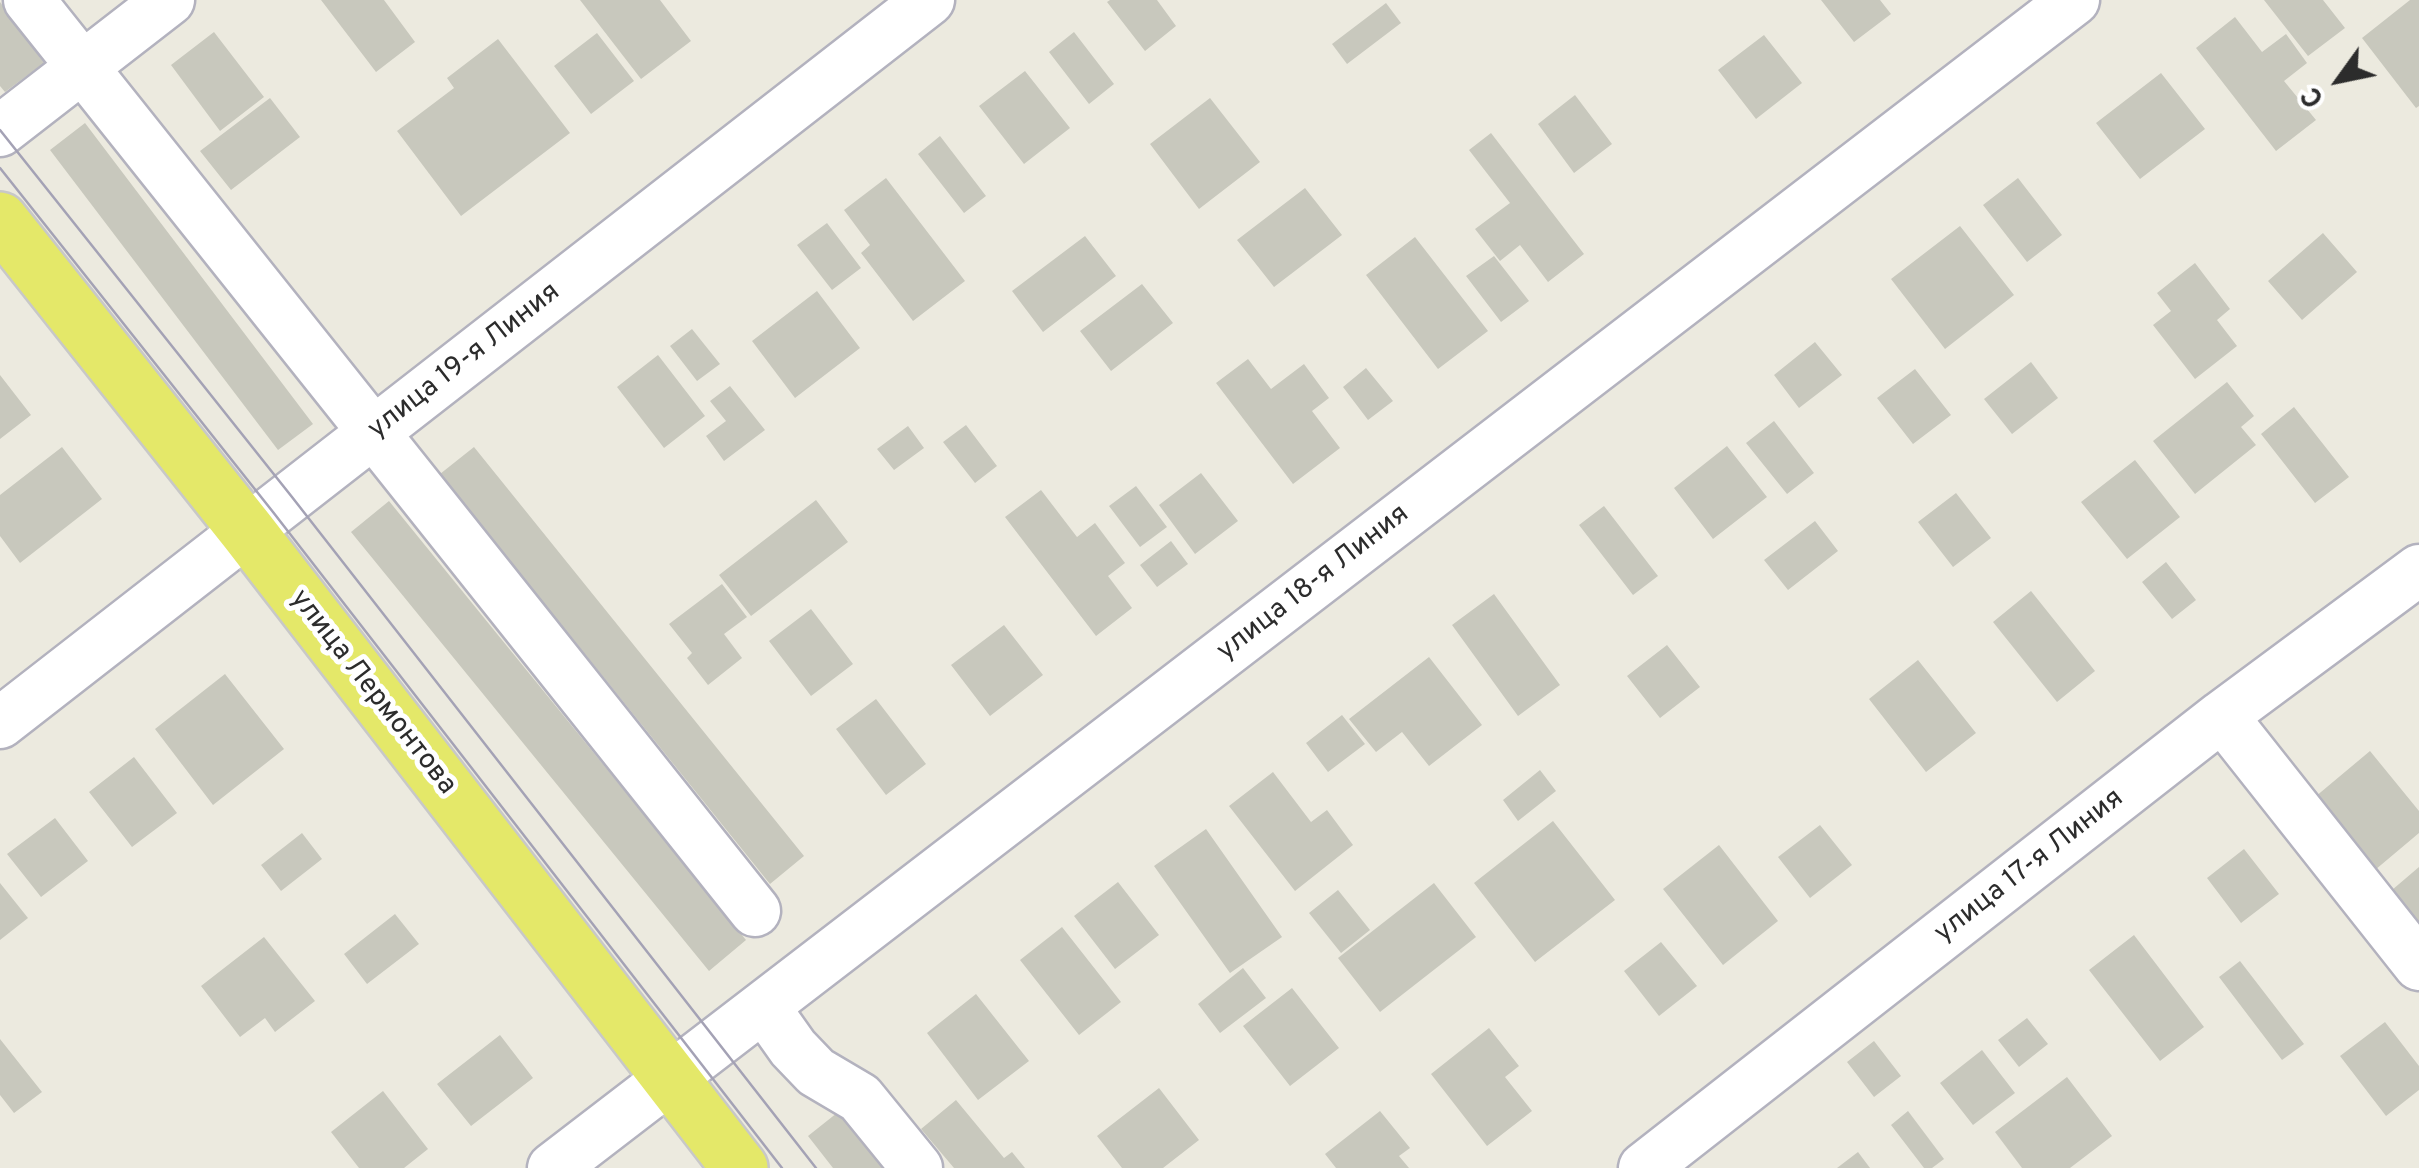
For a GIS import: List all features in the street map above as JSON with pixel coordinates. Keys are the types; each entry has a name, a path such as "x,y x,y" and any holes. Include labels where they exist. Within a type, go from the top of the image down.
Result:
{"main road":[{"name":"улица Лермонтова","path":"0,220 248,532 740,1168"}],"street":[{"path":"30,0 755,911"},
{"path":"0,131 169,0"},
{"name":"улица 19-я Линия","path":"0,723 929,0"},
{"name":"улица 18-я Линия","path":"554,1168 2074,0"},
{"name":"улица 17-я Линия","path":"1644,1168 2222,716 2419,570"},
{"path":"2222,716 2419,965"},
{"path":"764,1007 793,1048 816,1072 860,1098 917,1168"}],"building":[{"path":"321,0 384,0 415,42 376,72"},
{"path":"580,0 660,0 691,41 641,79"},
{"path":"1157,0 1176,26 1145,51 1107,2"},
{"path":"1821,0 1880,0 1891,14 1854,42"},
{"path":"2264,0 2323,0 2345,28 2308,56"},
{"path":"2410,0 2419,0 2416,108 2362,38"},
{"path":"0,2 44,63 5,92 0,86"},
{"path":"1386,3 1401,23 1347,64 1332,44"},
{"path":"2235,17 2262,52 2286,34 2307,63 2284,81 2316,120 2276,151 2196,48"},
{"path":"214,32 264,97 220,131 171,65"},
{"path":"1074,32 1114,84 1089,104 1049,52"},
{"path":"597,33 634,81 591,114 554,66"},
{"path":"1764,35 1802,83 1756,119 1718,70"},
{"path":"498,39 570,133 461,216 397,131 454,88 447,78"},
{"path":"1025,71 1070,128 1024,164 979,106"},
{"path":"2161,73 2205,129 2140,179 2096,123"},
{"path":"1575,95 1612,144 1574,173 1538,124"},
{"path":"270,98 300,137 231,190 200,151"},
{"path":"1210,98 1260,162 1199,209 1150,144"},
{"path":"85,123 313,424 278,450 50,150"},
{"path":"1491,133 1584,254 1548,282 1520,245 1500,261 1475,229 1510,203 1469,150"},
{"path":"940,136 986,196 964,213 918,154"},
{"path":"886,178 965,281 913,321 861,253 870,245 844,210"},
{"path":"2018,178 2062,235 2027,262 1983,205"},
{"path":"1305,188 1342,235 1274,287 1237,240"},
{"path":"827,223 861,268 832,290 797,245"},
{"path":"1960,226 2014,295 1945,349 1891,279"},
{"path":"2323,233 2357,272 2302,320 2268,281"},
{"path":"1085,236 1116,276 1043,332 1012,291"},
{"path":"1415,237 1488,331 1438,369 1366,275"},
{"path":"1494,256 1529,301 1501,322 1466,276"},
{"path":"2195,263 2230,309 2217,320 2237,346 2195,379 2153,325 2171,311 2157,293"},
{"path":"1142,284 1173,323 1111,371 1080,331"},
{"path":"817,291 860,348 795,398 752,341"},
{"path":"692,329 720,364 697,381 670,346"},
{"path":"1815,342 1842,375 1799,408 1774,375"},
{"path":"658,355 705,416 664,448 617,387"},
{"path":"1248,359 1271,389 1304,364 1329,398 1312,411 1340,448 1293,484 1216,383"},
{"path":"2031,362 2058,398 2012,434 1984,399"},
{"path":"1366,368 1393,401 1368,420 1343,387"},
{"path":"1915,369 1951,415 1913,444 1877,398"},
{"path":"0,375 31,415 0,439"},
{"path":"2227,382 2254,416 2241,427 2256,445 2195,494 2153,441"},
{"path":"730,386 765,430 724,461 706,436 726,421 710,401"},
{"path":"2294,407 2349,477 2315,503 2261,434"},
{"path":"1774,421 1814,473 1787,494 1746,443"},
{"path":"966,425 997,466 975,483 943,442"},
{"path":"908,426 924,448 894,470 877,449"},
{"path":"1727,446 1767,497 1713,539 1674,488"},
{"path":"62,447 102,499 20,563 0,536 0,495"},
{"path":"474,447 804,856 770,884 440,474"},
{"path":"2135,460 2180,517 2127,559 2081,502"},
{"path":"1201,473 1238,521 1195,554 1159,505"},
{"path":"1136,486 1167,527 1140,547 1109,506"},
{"path":"1041,490 1077,537 1095,523 1125,563 1108,576 1132,608 1096,636 1005,517"},
{"path":"1956,493 1991,538 1953,567 1918,522"},
{"path":"816,500 848,542 751,616 719,575"},
{"path":"389,501 746,940 709,971 351,532"},
{"path":"1604,506 1658,576 1633,595 1579,525"},
{"path":"1815,521 1838,551 1788,590 1764,560"},
{"path":"1171,541 1188,564 1157,587 1140,565"},
{"path":"2166,562 2196,600 2172,619 2142,582"},
{"path":"722,584 747,617 724,634 742,658 708,685 687,658 692,653 669,624"},
{"path":"2031,591 2095,671 2057,702 1993,622"},
{"path":"1494,594 1560,685 1518,716 1452,625"},
{"path":"811,609 853,664 811,696 769,641"},
{"path":"1004,625 1043,675 990,716 951,665"},
{"path":"1667,645 1700,687 1660,718 1627,676"},
{"path":"1429,657 1482,725 1429,766 1402,732 1376,752 1349,719"},
{"path":"1918,660 1976,733 1926,772 1869,699"},
{"path":"225,674 284,749 213,805 155,729"},
{"path":"876,699 926,764 886,795 836,729"},
{"path":"1342,715 1365,744 1328,772 1306,743"},
{"path":"2370,751 2419,811 2419,833 2375,870 2315,797"},
{"path":"134,757 177,813 132,847 89,792"},
{"path":"1540,770 1556,791 1518,821 1503,800"},
{"path":"1273,772 1311,822 1327,810 1353,845 1295,891 1229,806"},
{"path":"55,818 88,861 41,897 7,854"},
{"path":"1553,821 1615,900 1535,962 1474,883"},
{"path":"1820,825 1852,865 1810,898 1778,857"},
{"path":"1206,829 1282,937 1230,973 1154,866"},
{"path":"302,833 322,859 281,891 261,865"},
{"path":"1719,845 1778,921 1723,965 1663,889"},
{"path":"2244,849 2279,894 2241,923 2207,878"},
{"path":"2419,867 2419,923 2392,890"},
{"path":"1118,882 1159,935 1115,969 1074,916"},
{"path":"0,883 28,918 0,940"},
{"path":"1434,883 1476,937 1380,1012 1338,958"},
{"path":"1338,890 1370,930 1341,953 1309,913"},
{"path":"395,914 419,944 367,984 344,954"},
{"path":"1062,927 1121,1002 1079,1035 1020,960"},
{"path":"2134,935 2204,1027 2160,1061 2089,970"},
{"path":"264,937 315,1001 275,1032 265,1018 240,1037 201,986"},
{"path":"1661,942 1697,986 1659,1016 1624,971"},
{"path":"2240,961 2304,1044 2282,1060 2219,977"},
{"path":"1243,968 1266,998 1220,1033 1198,1004"},
{"path":"1292,988 1339,1048 1290,1086 1243,1026"},
{"path":"976,994 1029,1061 978,1100 927,1033"},
{"path":"2027,1018 2048,1044 2019,1067 1998,1040"},
{"path":"2385,1022 2419,1066 2419,1090 2386,1116 2340,1056"},
{"path":"1489,1028 1519,1066 1505,1077 1532,1111 1487,1146 1431,1074"},
{"path":"500,1035 533,1078 471,1126 437,1084"},
{"path":"0,1039 42,1092 14,1113 0,1095"},
{"path":"1874,1041 1901,1076 1874,1097 1847,1062"},
{"path":"1982,1050 2015,1093 1973,1125 1940,1083"},
{"path":"2067,1077 2112,1136 2070,1168 2022,1168 1995,1132"},
{"path":"1159,1088 1199,1140 1163,1168 1122,1168 1097,1136"},
{"path":"383,1091 428,1149 404,1168 359,1168 331,1132"},
{"path":"956,1100 1004,1158 1012,1152 1025,1168 954,1168 921,1129"},
{"path":"842,1109 889,1168 833,1168 808,1136"},
{"path":"1380,1111 1410,1148 1399,1156 1409,1168 1336,1168 1325,1154"},
{"path":"1908,1111 1944,1159 1932,1168 1924,1168 1891,1125"},
{"path":"1858,1152 1870,1168 1837,1168"}],"tram line":[{"path":"0,130 816,1168"},
{"path":"0,168 273,512 782,1168"}]}
